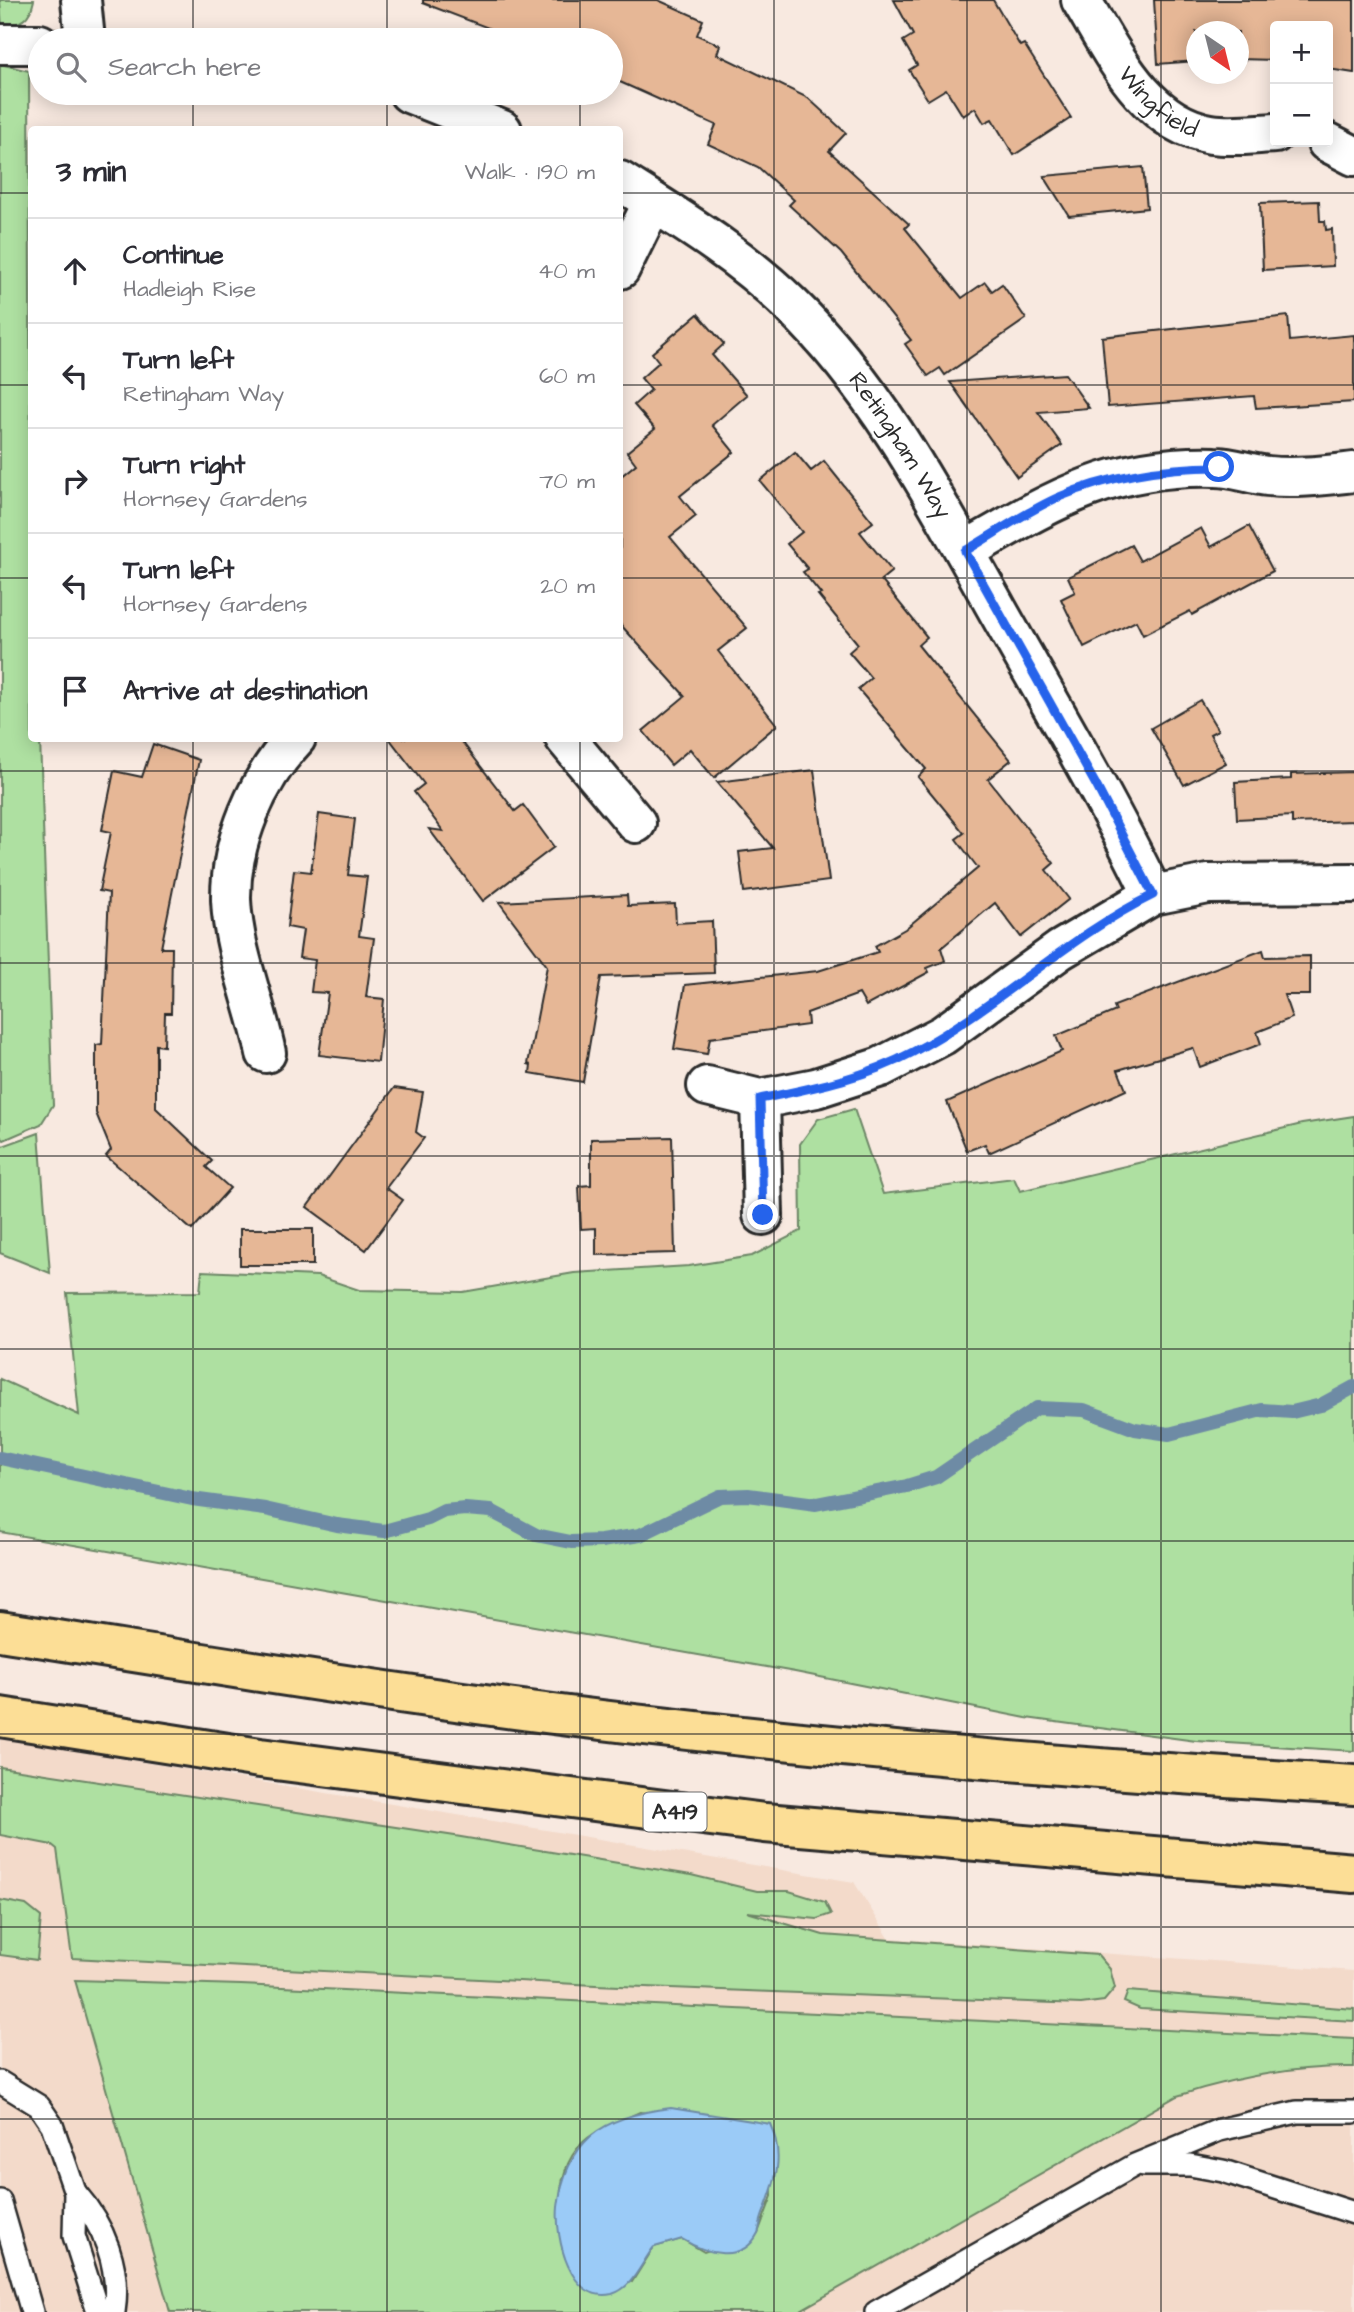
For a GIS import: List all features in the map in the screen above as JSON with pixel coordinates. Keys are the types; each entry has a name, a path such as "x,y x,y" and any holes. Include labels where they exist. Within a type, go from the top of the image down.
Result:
{"highway":[{"path":"0,1631 429,1697 682,1728 997,1760 1354,1784"},
{"name":"A419","path":"0,1717 260,1758 765,1823 1354,1873"}],"street":[{"path":"81,0 84,28"},
{"name":"Wingfield","path":"1081,0 1147,101 1170,118 1191,129 1211,134 1270,133"},
{"path":"0,44 28,44"},
{"path":"439,105 492,126"},
{"path":"1333,145 1354,156"},
{"name":"Retingham Way","path":"623,183 713,240 792,305 881,412 965,551 1096,785 1153,895"},
{"path":"623,262 653,202"},
{"path":"965,551 1058,498 1140,471 1219,467 1268,476 1311,477 1354,472"},
{"path":"266,1053 255,1000 243,968 231,900 244,825 260,789 282,753 292,742"},
{"path":"568,742 636,822"},
{"path":"707,1086 760,1099 849,1079 912,1053 943,1035 1060,950 1153,895 1208,884 1354,883"},
{"path":"760,1099 763,1215"}],"lane":[{"path":"0,2082 39,2106 52,2125 75,2192 101,2225 116,2279 114,2312"},
{"path":"876,2312 1135,2165 1219,2130 1297,2112 1354,2112"},
{"path":"1135,2165 1190,2165 1223,2171 1354,2213"},
{"path":"75,2192 74,2236 98,2312"},
{"path":"0,2201 32,2312"}],"shaded area":[{"path":"0,1738 854,1882 889,1938 1354,1971 1354,2312 0,2312"}],"green space":[{"path":"0,0 34,0 24,20 2,28"},
{"path":"0,64 28,71 28,742 40,742 53,1105 41,1124 4,1140 0,1136"},
{"path":"854,1109 883,1194 1014,1178 1020,1191 1302,1124 1354,1116 1354,1751 1196,1741 1026,1718 795,1672 0,1532 0,1379 79,1415 67,1293 200,1292 202,1271 318,1276 359,1290 463,1292 574,1273 689,1266 752,1256 801,1231 800,1144 818,1119"},
{"path":"39,1133 50,1273 0,1253 0,1144 3,1146"},
{"path":"0,1767 455,1836 691,1875 757,1891 789,1891 825,1902 831,1914 817,1919 747,1912 823,1935 1098,1955 1110,1969 1115,1988 1104,2001 1081,2004 595,1985 72,1958 57,1849 52,1845 0,1835"},
{"path":"0,1900 26,1905 41,1917 37,1960 0,1955"},
{"path":"75,1980 241,1985 1354,2039 1354,2067 1264,2074 1177,2096 797,2312 170,2312","holes":["640,2112 770,2124 772,2196 758,2233 704,2252 682,2239 654,2247 632,2282 565,2257 560,2224 561,2189 571,2157 581,2144 595,2133"]},
{"path":"1128,1991 1354,2009 1354,2021 1140,2009 1124,2002"}],"water":[{"path":"671,2108 770,2124 777,2148 777,2171 758,2233 751,2243 733,2253 712,2252 682,2239 654,2247 636,2274 619,2291 597,2294 585,2289 568,2266 559,2235 558,2207 568,2168 584,2143 609,2124 629,2116"}],"building":[{"path":"423,0 658,0 703,20 697,35 720,45 717,54 808,98 846,133 829,151 909,224 905,228 962,298 985,282 992,291 1002,284 1026,319 945,375 940,368 928,376 905,344 911,340 841,253 789,205 794,200 758,167 708,144 716,125 623,83 623,28 489,28 423,3"},
{"path":"894,0 993,0 1020,46 1024,44 1071,118 1014,155 992,119 984,123 975,108 963,116 946,89 928,100 909,70 917,65 903,41 913,35"},
{"path":"1154,0 1354,0 1354,73 1333,70 1333,21 1270,21 1270,60 1249,59 1249,21 1186,21 1186,62 1158,64"},
{"path":"1143,167 1147,208 1069,216 1044,176"},
{"path":"1319,201 1320,221 1325,221 1326,230 1332,229 1333,266 1263,270 1260,203"},
{"path":"698,314 724,344 712,355 747,395 712,425 734,452 680,496 696,516 670,537 747,628 718,651 777,725 714,778 690,749 671,765 643,731 685,696 623,627 623,475 636,464 627,452 655,429 634,405 651,390 641,378 659,362 652,353"},
{"path":"1288,316 1290,341 1354,335 1354,402 1256,408 1254,396 1108,407 1102,337"},
{"path":"1065,374 1089,408 1038,412 1062,445 1017,477 950,382"},
{"path":"795,452 811,471 824,461 873,522 860,532 892,571 881,580 927,637 918,645 1011,760 988,779 1054,863 1046,870 1069,899 1021,937 995,903 941,948 945,961 927,968 929,972 866,1006 859,994 807,1013 808,1025 710,1038 707,1054 674,1049 685,985 818,971 878,952 875,946 905,929 978,868 956,839 964,833 918,777 926,769 858,689 871,678 849,652 858,644 818,595 821,594 803,572 808,569 787,544 802,532 760,481"},
{"path":"1249,526 1273,571 1192,615 1190,611 1143,635 1136,621 1084,647 1061,599 1075,592 1068,577 1131,545 1140,561 1201,528 1211,547"},
{"path":"1200,700 1218,730 1210,734 1226,763 1184,785 1151,728"},
{"path":"392,742 462,742 515,811 523,805 554,847 483,901 429,829 443,831 414,792 424,784"},
{"path":"153,744 199,760 161,948 172,948 171,1013 165,1013 164,1046 156,1045 156,1108 212,1161 206,1167 230,1188 192,1230 106,1156 111,1150 96,1113 96,1045 102,1044 109,893 99,891 111,832 102,830 114,771 142,777"},
{"path":"814,770 829,881 744,892 739,852 773,848 717,782"},
{"path":"1354,772 1354,821 1292,823 1292,816 1237,819 1235,782 1291,779 1291,774"},
{"path":"319,814 355,819 348,875 367,877 359,936 374,938 366,997 384,999 378,1062 319,1055 328,993 311,992 315,960 299,958 303,930 287,927 294,870 311,872"},
{"path":"627,895 628,906 675,904 676,923 712,921 714,973 601,977 583,1082 530,1073 531,1065 528,1064 547,966 499,902"},
{"path":"1263,950 1265,957 1310,956 1310,995 1284,995 1292,1018 1257,1032 1261,1044 1200,1067 1193,1048 1118,1070 1126,1090 989,1153 985,1144 967,1151 947,1102 1062,1051 1056,1036 1116,1011 1114,1006"},
{"path":"394,1088 423,1092 416,1132 424,1138 386,1188 403,1200 366,1250 307,1207"},
{"path":"672,1137 675,1253 596,1255 596,1228 581,1229 579,1186 591,1185 591,1139"},
{"path":"240,1229 313,1229 313,1265 240,1265"}],"waterway":[{"path":"0,1458 192,1499 265,1509 337,1525 384,1531 428,1519 444,1511 465,1509 491,1511 536,1535 571,1542 601,1541 640,1535 720,1496 748,1495 816,1504 907,1486 936,1477 1037,1408 1084,1410 1135,1429 1169,1434 1262,1410 1292,1412 1321,1405 1354,1387"}],"route":[{"path":"763,1215 760,1099 849,1079 912,1053 943,1035 1060,950 1128,907 1153,895 1135,856 965,551 1058,498 1100,482 1140,471 1172,467 1219,467"}]}
